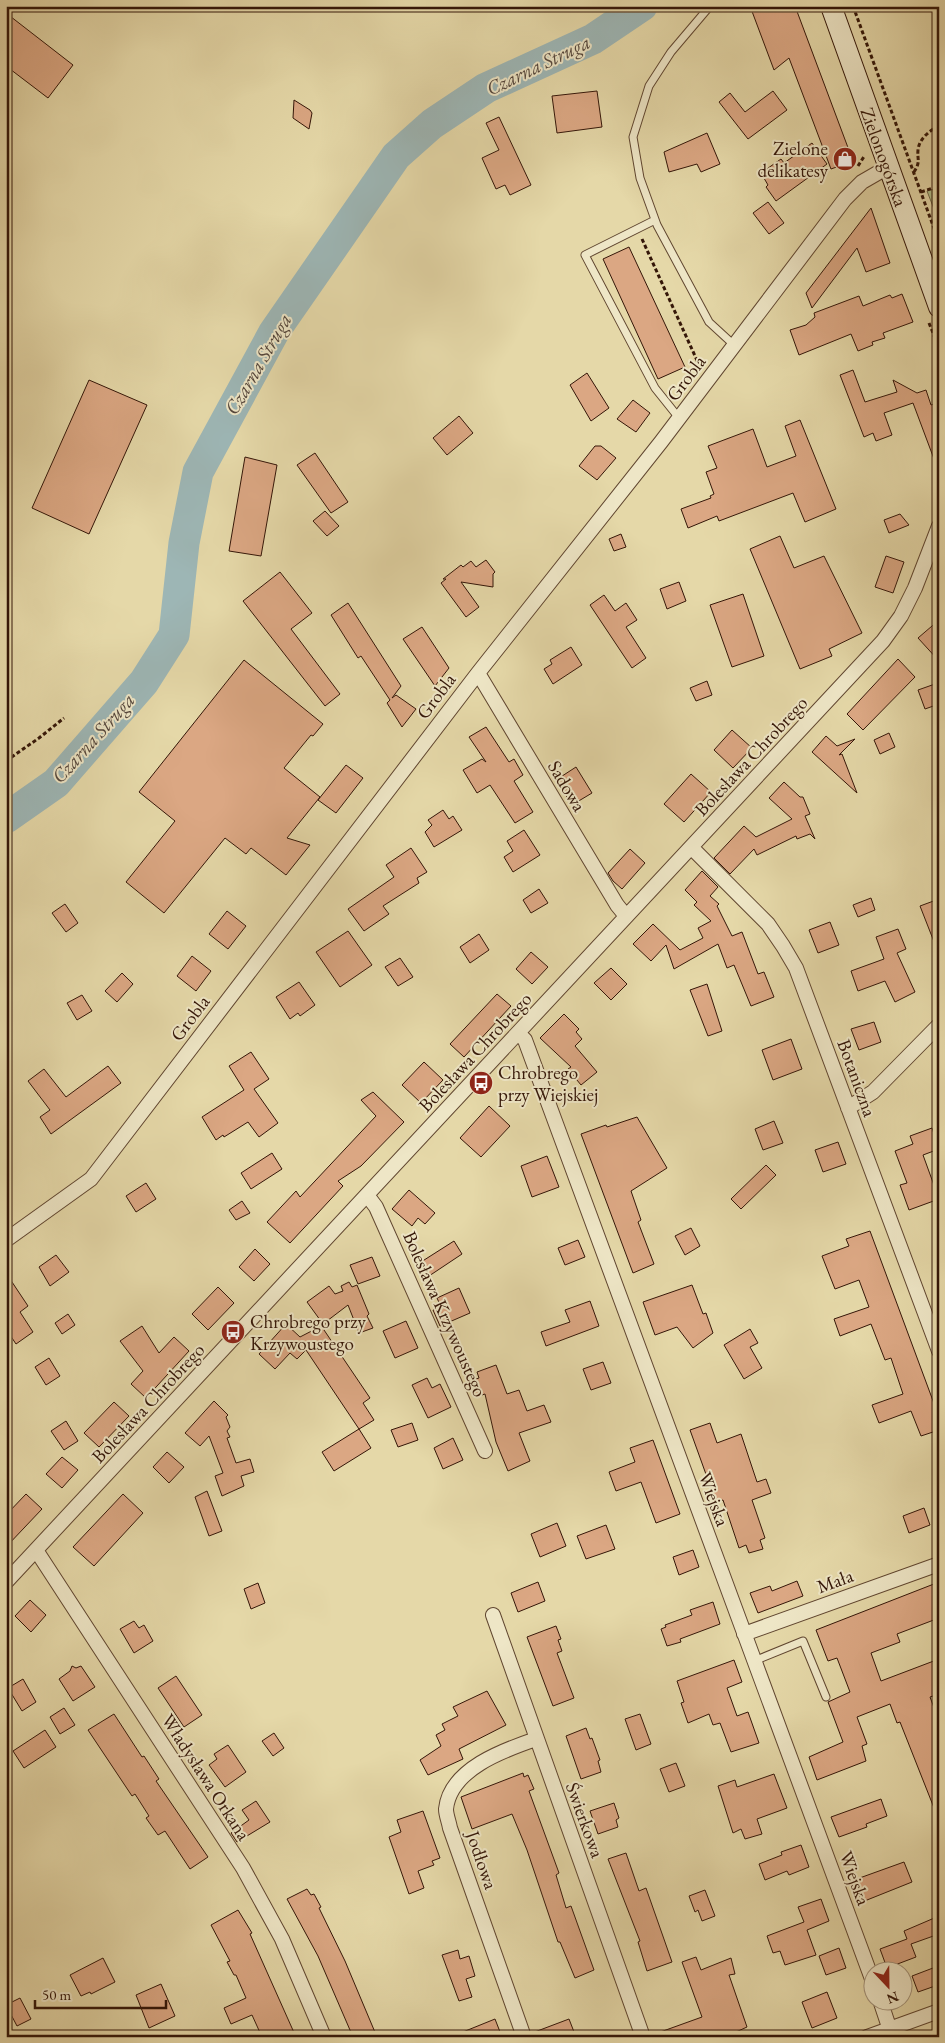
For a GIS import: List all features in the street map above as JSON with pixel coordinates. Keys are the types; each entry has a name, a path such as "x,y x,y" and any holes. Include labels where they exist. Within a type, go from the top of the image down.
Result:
{"street":[{"name":"Zielonogórska","path":"831,6 939,307"},
{"name":"Grobla","path":"6,1240 91,1179 478,673 679,418 845,198 862,182 888,167"},
{"name":"Bolesława Chrobrego","path":"6,1582 883,641 901,616 912,595 939,526"},
{"name":"Sadowa","path":"478,673 617,906 626,916"},
{"name":"Botaniczna","path":"691,847 768,924 784,946 796,968 939,1351"},
{"path":"848,1108 873,1092 939,1025"},
{"name":"Wiejska","path":"518,1032 525,1040 865,1960"},
{"name":"Bolesława Krzywoustego","path":"367,1195 376,1207 485,1451"},
{"name":"Władysława Orkana","path":"36,1550 243,1868 282,1939 324,2037"},
{"name":"Mała","path":"744,1634 939,1564"},
{"name":"Świerkowa","path":"493,1615 643,2037"},
{"name":"Jodłowa","path":"524,2037 450,1828 446,1811 449,1795 468,1772 503,1750 536,1739"},
{"path":"883,2010 891,2033"},
{"path":"867,2037 891,2033 939,2011"}],"lane":[{"path":"710,6 671,52 649,86 633,137 640,178 655,220 709,322 734,345"},
{"path":"655,220 585,254 655,388 679,418"},
{"path":"754,1662 804,1641 826,1697"}],"path":[{"path":"853,6 939,242"},
{"path":"914,173 920,162 918,150 920,144 928,134 939,126"},
{"path":"921,192 939,186"},
{"path":"637,229 702,372"},
{"path":"6,273 6,280"},
{"path":"6,761 64,718"}],"green space":[{"path":"939,188 939,222 927,191"}],"building":[{"path":"750,6 795,6 853,161 831,169 789,58 774,70"},
{"path":"6,13 73,65 48,98 6,66"},
{"path":"597,91 602,127 557,133 552,96"},
{"path":"773,91 787,110 748,139 719,102 730,93 745,112"},
{"path":"294,100 312,113 309,129 293,118"},
{"path":"499,117 531,185 510,195 505,185 496,189 482,158 499,150 486,123"},
{"path":"707,133 720,164 701,172 697,164 669,172 664,152"},
{"path":"812,143 827,164 776,201 766,187 768,185 761,173 781,159 784,163"},
{"path":"768,202 784,223 769,234 753,213"},
{"path":"871,208 890,263 866,272 857,248 812,308 806,293"},
{"path":"629,247 685,367 658,379 603,259"},
{"path":"902,294 913,322 883,333 885,338 872,342 873,345 858,351 851,334 799,355 790,330 806,325 815,317 814,313 859,296 863,306 890,295 892,298"},
{"path":"853,370 865,402 897,392 893,380 917,393 926,390 931,405 939,402 939,466 937,467 913,403 884,413 892,435 876,441 873,433 864,437 840,375"},
{"path":"587,373 609,408 591,421 570,385"},
{"path":"89,380 147,405 89,534 32,508"},
{"path":"633,400 650,413 636,432 617,419"},
{"path":"459,416 473,433 447,455 433,438"},
{"path":"800,420 836,509 805,522 793,493 719,521 717,516 688,528 681,509 711,498 710,496 714,494 706,472 717,468 708,446 753,429 767,467 796,456 785,426"},
{"path":"595,446 601,446 616,458 597,480 579,466"},
{"path":"315,453 348,502 331,513 297,465"},
{"path":"245,457 277,465 261,556 229,551"},
{"path":"325,511 339,526 327,536 313,521"},
{"path":"900,514 909,525 889,533 884,520"},
{"path":"621,534 626,547 614,551 609,539"},
{"path":"780,536 794,568 824,556 862,633 829,649 832,656 800,669 750,549"},
{"path":"886,556 904,562 893,593 875,587"},
{"path":"486,560 495,572 493,574 493,587 461,582 479,607 466,617 441,583 446,579 443,579 461,565 463,567 471,561 476,567"},
{"path":"280,572 312,613 291,629 340,694 325,706 243,601"},
{"path":"679,582 686,601 667,609 660,589"},
{"path":"743,594 764,656 732,667 710,605"},
{"path":"604,595 615,611 626,603 637,620 626,627 646,658 632,668 590,605"},
{"path":"348,603 401,686 392,698 396,695 416,709 402,727 387,703 390,700 361,656 358,658 331,615"},
{"path":"939,620 939,661 918,638"},
{"path":"422,627 449,668 435,686 403,639"},
{"path":"571,647 582,665 553,684 544,669 552,664 550,660"},
{"path":"898,659 915,677 863,730 847,714"},
{"path":"244,660 323,724 313,736 311,735 284,768 320,797 287,838 310,845 286,875 251,848 246,854 225,838 164,913 126,882 175,821 139,792"},
{"path":"707,681 712,695 696,701 690,688"},
{"path":"935,684 939,695 939,704 925,709 918,690"},
{"path":"486,727 509,762 514,759 523,775 514,781 533,812 515,823 490,785 477,793 463,770 482,759 486,762 469,737"},
{"path":"732,730 752,748 733,768 714,750"},
{"path":"889,733 895,747 880,754 874,740"},
{"path":"826,736 837,746 855,739 839,755 842,754 857,793 812,752"},
{"path":"346,765 363,778 336,813 318,800"},
{"path":"576,767 592,793 572,805 556,780"},
{"path":"691,774 711,792 684,822 664,804"},
{"path":"784,782 800,797 803,797 810,814 805,816 815,839 810,834 797,839 796,836 757,855 754,849 730,874 714,858 744,826 756,837 792,819 769,798"},
{"path":"443,810 449,819 453,816 462,830 434,847 425,832 432,825 428,820"},
{"path":"524,830 540,855 513,872 504,857 513,851 507,841"},
{"path":"411,848 427,872 417,878 419,883 383,906 389,914 364,931 348,909 394,877 386,865"},
{"path":"630,849 645,863 622,889 613,881 608,873"},
{"path":"702,871 718,887 710,896 719,904 717,906 732,936 742,932 758,974 764,972 774,997 751,1006 734,965 727,968 718,944 674,969 666,945 651,961 633,944 653,924 680,950 703,938 698,928 711,921 694,905 697,902 685,890"},
{"path":"539,889 548,903 531,913 523,900"},
{"path":"871,898 875,910 858,917 853,905"},
{"path":"939,899 939,952 938,952 920,906"},
{"path":"65,904 78,923 66,932 52,913"},
{"path":"227,911 246,926 228,949 209,934"},
{"path":"830,922 839,945 818,953 809,930"},
{"path":"898,929 906,949 897,953 915,992 895,1002 885,981 858,991 851,971 884,959 876,937"},
{"path":"348,931 372,965 340,987 316,952"},
{"path":"479,934 489,950 470,963 460,947"},
{"path":"531,952 548,967 532,984 516,969"},
{"path":"192,956 211,971 196,991 177,976"},
{"path":"400,958 413,977 398,986 385,967"},
{"path":"611,968 627,984 611,1000 594,983"},
{"path":"122,973 133,984 117,1002 105,991"},
{"path":"299,982 315,1005 300,1016 298,1013 290,1019 276,997"},
{"path":"707,984 722,1031 708,1036 690,990"},
{"path":"497,994 511,1006 464,1057 450,1044"},
{"path":"82,995 92,1011 77,1020 67,1003"},
{"path":"564,1014 579,1029 576,1032 582,1039 575,1046 597,1072 581,1085 568,1069 571,1067 540,1038"},
{"path":"874,1022 881,1042 859,1050 851,1029"},
{"path":"791,1039 802,1069 773,1080 762,1050"},
{"path":"251,1052 269,1079 254,1089 278,1123 259,1137 248,1122 216,1140 202,1117 244,1090 229,1066"},
{"path":"424,1062 443,1080 421,1103 402,1085"},
{"path":"108,1066 121,1083 51,1134 40,1117 50,1110 28,1081 44,1069 66,1097"},
{"path":"373,1092 404,1122 361,1166 338,1181 343,1186 290,1243 267,1222 296,1191 300,1197 376,1116 361,1100"},
{"path":"489,1106 510,1126 481,1157 460,1138"},
{"path":"637,1117 667,1168 631,1191 641,1220 638,1222 654,1264 633,1273 581,1134"},
{"path":"774,1121 783,1143 763,1150 755,1129"},
{"path":"932,1128 939,1149 923,1155 939,1199 909,1210 900,1185 907,1183 895,1151 913,1144 910,1136"},
{"path":"838,1142 846,1164 823,1172 815,1150"},
{"path":"272,1153 282,1169 251,1189 241,1173"},
{"path":"547,1156 559,1187 532,1197 521,1166"},
{"path":"766,1165 776,1175 741,1209 731,1199"},
{"path":"146,1183 156,1199 136,1212 126,1196"},
{"path":"409,1190 435,1213 425,1224 418,1218 412,1226 392,1209"},
{"path":"242,1201 250,1213 236,1220 229,1210"},
{"path":"691,1228 700,1246 685,1255 675,1236"},
{"path":"870,1231 939,1417 939,1430 921,1436 911,1411 879,1423 872,1405 903,1394 891,1358 885,1360 871,1324 840,1336 834,1319 869,1307 859,1280 835,1289 822,1256 849,1246 846,1239"},
{"path":"578,1240 585,1257 565,1265 558,1248"},
{"path":"454,1241 462,1254 429,1276 421,1262"},
{"path":"255,1249 270,1264 254,1281 239,1267"},
{"path":"56,1255 69,1272 50,1286 39,1267"},
{"path":"372,1257 380,1276 358,1284 350,1265"},
{"path":"6,1273 28,1306 20,1312 33,1332 16,1344 6,1329"},
{"path":"349,1282 352,1287 357,1285 373,1328 359,1333 348,1305 323,1324 307,1302 329,1286 335,1294 343,1291 341,1286"},
{"path":"692,1285 703,1314 706,1313 713,1333 693,1348 677,1327 655,1335 643,1302"},
{"path":"218,1287 234,1303 208,1330 192,1314"},
{"path":"459,1288 470,1313 440,1326 433,1310 441,1307 437,1298"},
{"path":"590,1301 599,1326 546,1346 541,1332 570,1322 565,1310"},
{"path":"68,1314 75,1325 62,1334 55,1323"},
{"path":"406,1321 418,1348 395,1358 383,1331"},
{"path":"329,1322 324,1330 370,1398 363,1403 374,1420 359,1429 306,1350 297,1359 290,1353 275,1369 259,1354 286,1324 300,1337"},
{"path":"142,1326 159,1353 174,1337 189,1351 146,1398 131,1384 143,1371 120,1341"},
{"path":"750,1329 758,1343 750,1347 762,1368 744,1379 724,1345"},
{"path":"49,1358 60,1376 46,1385 35,1367"},
{"path":"603,1362 611,1383 591,1390 583,1369"},
{"path":"496,1365 507,1394 519,1390 527,1411 544,1405 551,1422 519,1433 530,1461 508,1471 496,1442 485,1394 476,1397 470,1381 479,1378 477,1372"},
{"path":"427,1378 432,1388 440,1384 451,1407 428,1418 412,1385"},
{"path":"214,1401 228,1415 226,1417 230,1427 227,1431 230,1437 227,1438 236,1463 250,1459 254,1472 241,1476 244,1486 222,1496 215,1476 223,1473 209,1436 200,1446 185,1433"},
{"path":"114,1402 129,1416 99,1447 84,1433"},
{"path":"66,1421 78,1441 64,1450 51,1431"},
{"path":"412,1423 418,1440 398,1447 391,1430"},
{"path":"710,1423 717,1443 741,1434 757,1482 766,1479 771,1493 752,1500 765,1538 760,1540 763,1549 749,1553 746,1545 739,1548 723,1500 716,1502 690,1430"},
{"path":"359,1429 371,1448 334,1471 322,1452"},
{"path":"453,1438 463,1460 443,1469 434,1448"},
{"path":"653,1440 680,1514 656,1523 641,1482 616,1491 609,1472 635,1462 630,1448"},
{"path":"167,1452 184,1467 169,1483 153,1467"},
{"path":"62,1457 78,1470 62,1488 46,1474"},
{"path":"207,1491 222,1531 209,1536 195,1497"},
{"path":"26,1494 42,1509 6,1547 6,1515"},
{"path":"123,1494 143,1513 94,1566 73,1547"},
{"path":"924,1508 930,1525 909,1533 903,1516"},
{"path":"557,1523 566,1546 540,1557 531,1534"},
{"path":"606,1525 615,1549 586,1559 577,1536"},
{"path":"693,1550 699,1567 679,1575 673,1557"},
{"path":"797,1581 803,1596 758,1613 750,1593 770,1586 772,1591"},
{"path":"538,1582 545,1601 518,1612 511,1593"},
{"path":"939,1582 939,1618 897,1634 900,1642 871,1653 881,1681 939,1659 939,1694 930,1697 939,1721 938,1818 900,1722 897,1723 890,1704 857,1717 867,1744 862,1746 866,1761 817,1780 809,1757 843,1742 828,1702 850,1692 837,1658 828,1661 816,1630"},
{"path":"258,1583 265,1603 251,1609 244,1589"},
{"path":"30,1600 46,1615 31,1632 15,1616"},
{"path":"713,1602 720,1624 680,1639 681,1642 667,1646 661,1629 666,1627 665,1625 692,1615 690,1610"},
{"path":"134,1621 139,1628 144,1625 153,1641 134,1653 120,1629"},
{"path":"556,1626 561,1639 558,1640 562,1651 557,1653 574,1698 553,1706 527,1637"},
{"path":"734,1660 742,1682 727,1688 737,1716 748,1712 759,1743 731,1752 720,1723 713,1725 709,1714 688,1723 681,1703 684,1702 677,1681"},
{"path":"72,1666 76,1668 81,1666 95,1687 73,1701 59,1679 70,1671"},
{"path":"176,1676 202,1715 184,1727 158,1688"},
{"path":"23,1679 36,1702 22,1711 8,1688"},
{"path":"487,1691 506,1725 459,1749 463,1759 428,1775 420,1760 441,1746 436,1735 445,1730 442,1724 458,1716 453,1707"},
{"path":"64,1708 75,1725 60,1734 50,1717"},
{"path":"114,1714 142,1757 144,1756 159,1779 156,1781 208,1857 190,1869 165,1831 158,1835 146,1818 149,1816 135,1794 132,1796 88,1730"},
{"path":"640,1714 651,1744 636,1750 625,1719"},
{"path":"586,1728 600,1760 598,1761 601,1772 581,1779 566,1736"},
{"path":"45,1730 56,1747 24,1768 13,1751"},
{"path":"274,1733 284,1748 273,1756 262,1741"},
{"path":"228,1745 246,1772 225,1787 209,1765 217,1759 214,1754"},
{"path":"676,1763 685,1786 669,1792 660,1769"},
{"path":"523,1773 524,1777 528,1775 534,1789 529,1791 559,1873 556,1875 566,1908 571,1906 594,1970 575,1978 560,1942 558,1942 527,1850 512,1814 472,1829 461,1797"},
{"path":"774,1774 787,1808 757,1819 762,1834 745,1839 741,1829 733,1833 718,1786 735,1780 737,1787"},
{"path":"881,1799 887,1816 866,1824 867,1827 839,1837 831,1817"},
{"path":"256,1801 270,1822 237,1842 231,1833 249,1820 242,1810"},
{"path":"614,1803 619,1818 616,1820 618,1827 598,1834 590,1811"},
{"path":"423,1811 440,1858 432,1861 434,1865 418,1871 424,1888 409,1894 389,1837 401,1832 397,1820"},
{"path":"801,1845 809,1867 789,1875 787,1871 765,1880 759,1864 782,1855 781,1852"},
{"path":"626,1853 639,1891 646,1888 672,1962 647,1971 638,1942 640,1941 608,1859"},
{"path":"904,1862 912,1882 862,1902 854,1880"},
{"path":"307,1889 311,1895 314,1894 321,1907 319,1908 345,1961 377,2037 353,2037 318,1956 287,1899"},
{"path":"705,1890 715,1916 702,1921 698,1910 695,1912 689,1896"},
{"path":"821,1899 829,1921 807,1930 816,1955 785,1965 780,1951 773,1953 767,1936 804,1922 798,1907"},
{"path":"238,1910 252,1933 250,1934 296,2037 262,2037 252,2015 231,2024 224,2008 246,1998 236,1975 234,1975 227,1962 230,1961 211,1925"},
{"path":"939,1916 939,1934 911,1944 916,1957 908,1960 884,1960 880,1949 907,1939 904,1931"},
{"path":"839,1948 846,1968 826,1975 819,1956"},
{"path":"458,1950 460,1959 469,1956 475,1976 466,1979 472,1997 459,2001 442,1955"},
{"path":"696,1957 701,1970 731,1958 735,1974 729,1975 747,2027 736,2032 737,2037 653,2037 652,2035 702,2017 682,1962"},
{"path":"103,1958 115,1982 91,1994 90,1992 81,1996 70,1975"},
{"path":"933,1968 938,1985 918,1992 912,1976"},
{"path":"161,1984 175,2016 149,2028 136,1995"},
{"path":"827,1992 837,2018 812,2028 802,2002"},
{"path":"20,1998 31,2019 17,2026 6,2005"},
{"path":"495,2019 502,2037 453,2036"},
{"path":"569,2019 576,2037 533,2037 532,2033"}],"waterway":[{"name":"Czarna Struga","path":"6,818 56,783 144,682 174,635 184,543 198,472 274,332 396,156 432,124 486,88 593,39 642,6"}],"place":[{"name":"Zielone delikatesy","path":"845,159"},
{"name":"Chrobrego przy Wiejskiej","path":"481,1083"},
{"name":"Chrobrego przy Krzywoustego","path":"233,1332"}]}
